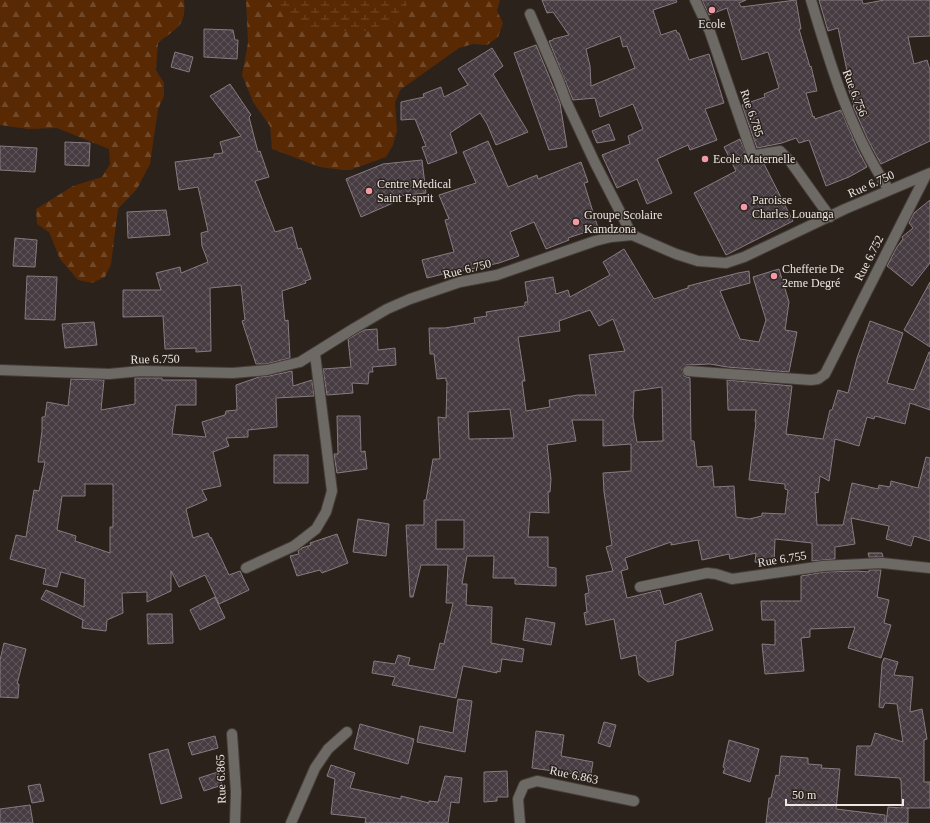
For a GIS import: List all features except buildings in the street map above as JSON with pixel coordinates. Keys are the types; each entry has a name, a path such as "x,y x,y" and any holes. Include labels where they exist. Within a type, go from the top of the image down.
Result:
{"street":[{"name":"Rue 6.785","path":"694,0 710,32 752,154 755,155 780,151 790,161 830,217"},
{"name":"Rue 6.756","path":"811,0 827,55 856,131 874,166 890,190"},
{"path":"530,14 566,101 632,235"},
{"name":"Rue 6.750","path":"0,370 109,374 141,371 233,373 267,370 300,362 380,313 410,300 460,282 497,275 595,241 611,237 632,235 676,254 698,261 726,262 744,257 928,174"},
{"name":"Rue 6.752","path":"688,371 811,380 818,379 825,374 928,174"},
{"path":"246,568 294,546 316,529 326,512 332,491 315,354"},
{"name":"Rue 6.755","path":"640,587 707,573 716,574 732,580 823,566 882,562 930,568"},
{"path":"291,823 315,768 328,749 347,732"},
{"name":"Rue 6.865","path":"232,734 236,768 235,823"},
{"name":"Rue 6.863","path":"520,823 518,799 524,785 537,781 634,801"}],"green space":[{"path":"0,0 184,0 184,16 179,26 158,43 156,70 164,83 164,96 158,109 150,164 137,189 118,209 111,264 105,277 92,283 78,280 60,259 49,232 37,224 36,209 73,186 102,177 110,164 109,149 57,128 28,129 0,125"},
{"path":"246,0 267,0 274,7 411,0 500,0 497,11 503,23 498,37 487,45 473,44 459,48 400,90 395,103 397,131 393,145 386,157 350,170 343,170 320,167 272,149 270,126 253,102 242,75 248,43"},
{"path":"267,0 411,0 408,1 403,17 386,29 355,32 307,27 274,7"}],"place":[{"name":"Ecole","path":"712,10"},
{"name":"Ecole Maternelle","path":"705,159"},
{"name":"Centre Medical Saint Esprit","path":"369,191"},
{"name":"Paroisse Charles Louanga","path":"744,207"},
{"name":"Groupe Scolaire Kamdzona","path":"576,222"},
{"name":"Chefferie De 2eme Degré","path":"774,276"}]}
